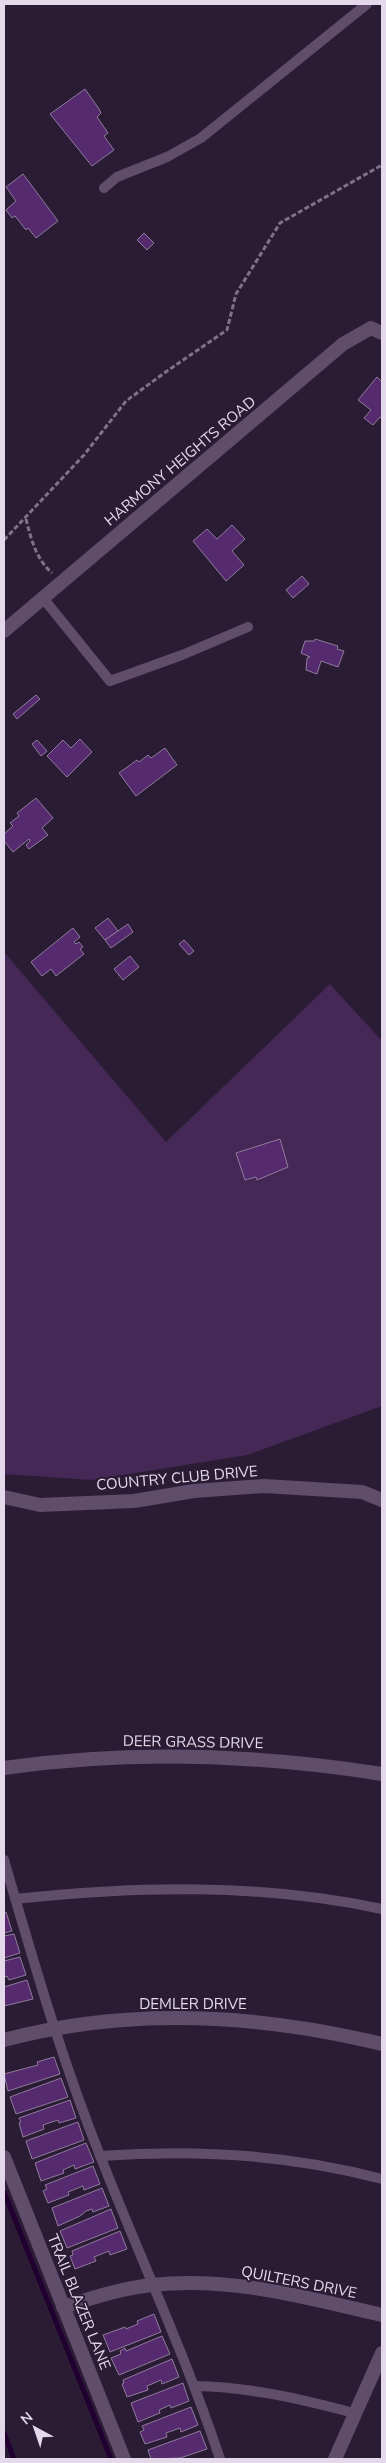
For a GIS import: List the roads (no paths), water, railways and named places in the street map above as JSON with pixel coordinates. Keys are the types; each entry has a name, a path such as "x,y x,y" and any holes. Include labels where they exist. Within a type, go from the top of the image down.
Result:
{"street":[{"name":"HARMONY HEIGHTS ROAD","path":"4,631 343,344 371,328 382,333"},
{"name":"COUNTRY CLUB DRIVE","path":"4,1497 40,1505 134,1500 194,1491 264,1486 362,1492 382,1500"},
{"name":"DEER GRASS DRIVE","path":"4,1768 95,1759 210,1756 280,1760 382,1774"},
{"name":"DEMLER DRIVE","path":"4,2040 54,2028 139,2020 224,2019 266,2022 318,2030 382,2044"},
{"name":"TRAIL BLAZER LANE","path":"4,2157 124,2459"},
{"name":"QUILTERS DRIVE","path":"63,2307 110,2293 153,2285 194,2284 250,2287 322,2300 382,2315"},
{"path":"335,2459 382,2352"}],"lane":[{"path":"104,188 118,177 168,157 201,138 367,4"},
{"path":"44,598 110,681 182,655 248,627"},
{"path":"4,1860 54,2028 100,2156 195,2386 220,2459"},
{"path":"15,1899 136,1888 222,1888 318,1898 382,1908"},
{"path":"100,2156 150,2153 253,2155 325,2166 382,2179"},
{"path":"195,2386 266,2392 354,2413"}],"waterway":[{"path":"4,2192 111,2459"},
{"path":"4,2433 14,2459"}]}
